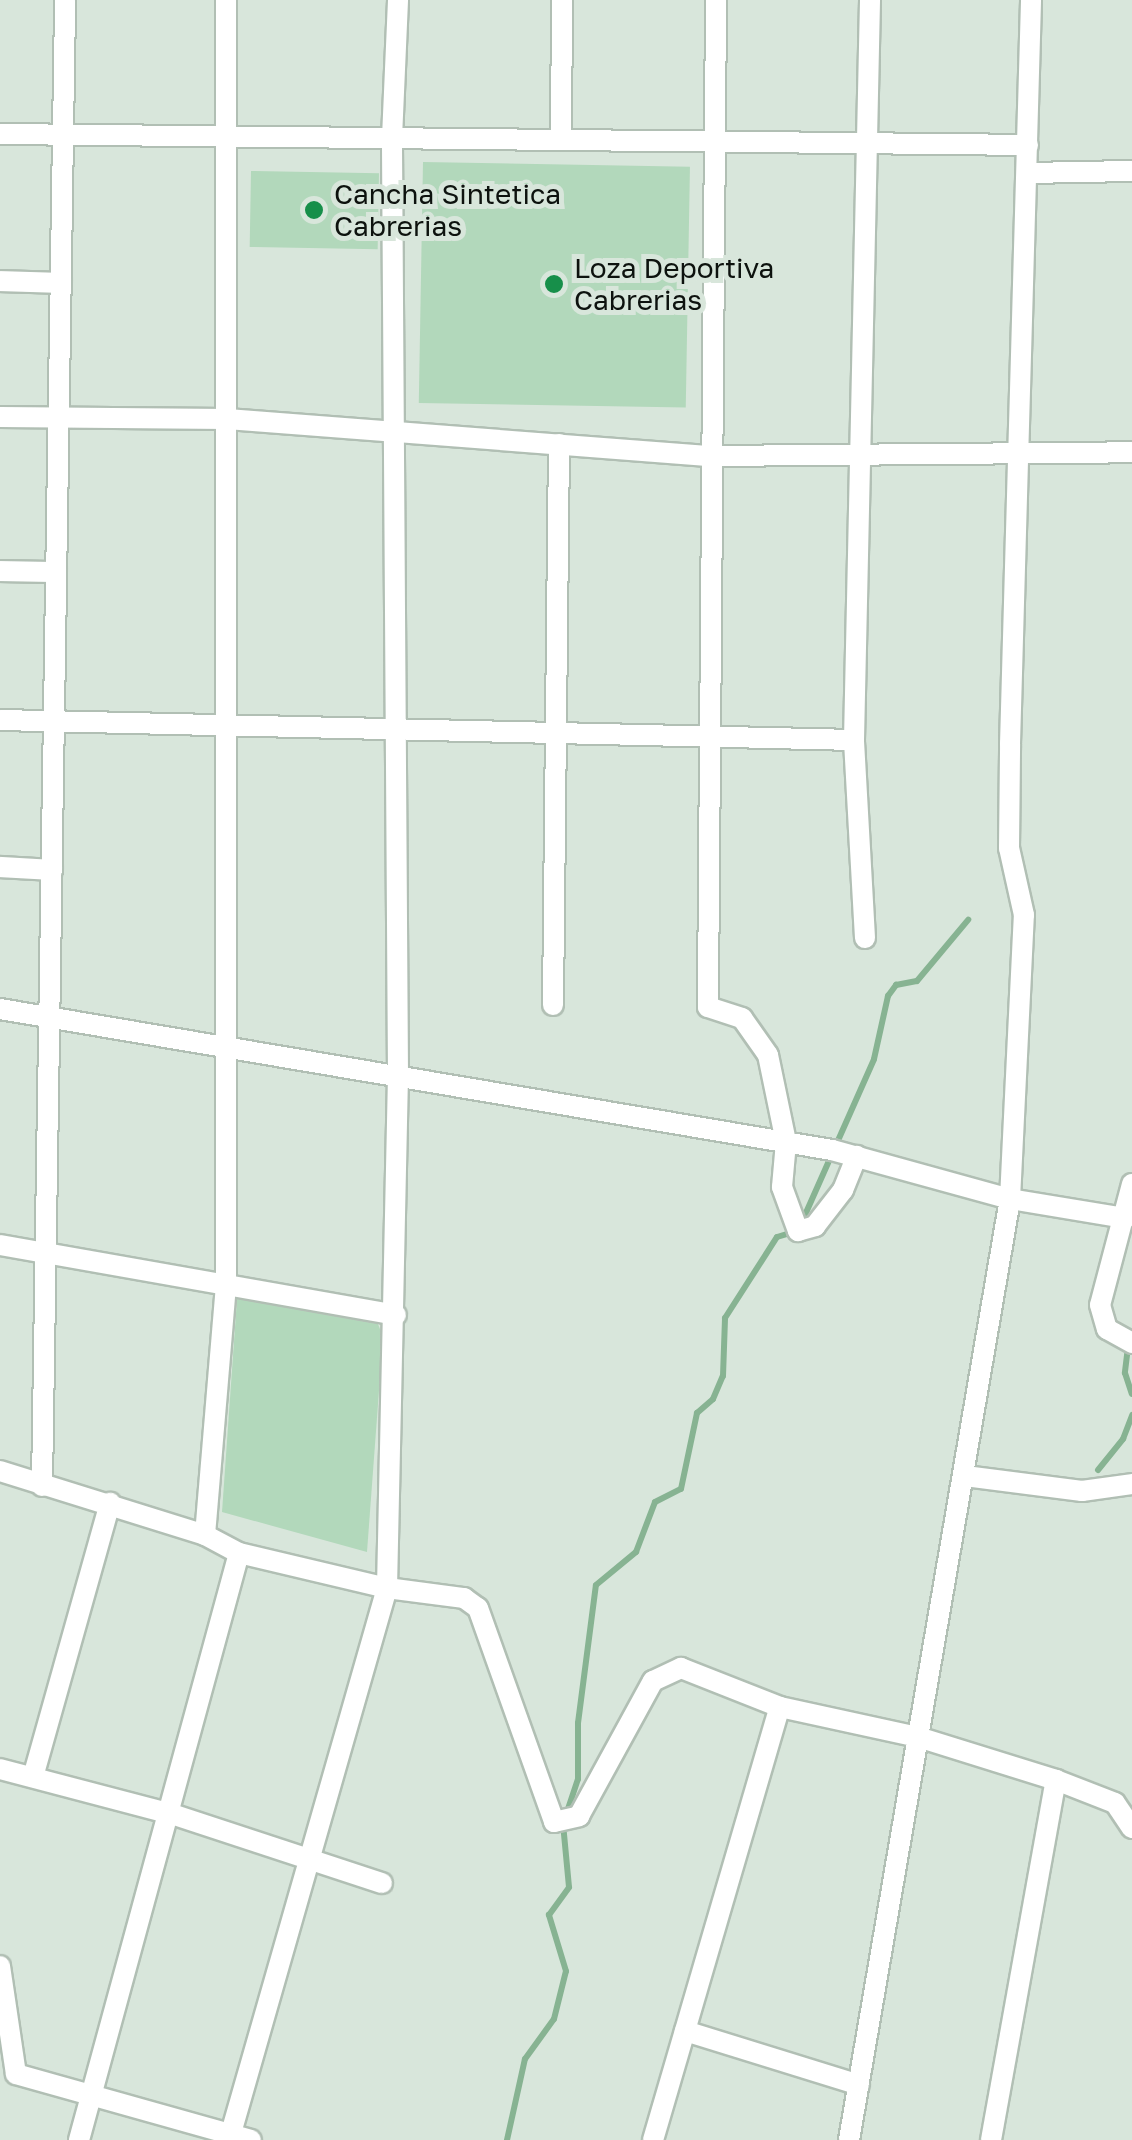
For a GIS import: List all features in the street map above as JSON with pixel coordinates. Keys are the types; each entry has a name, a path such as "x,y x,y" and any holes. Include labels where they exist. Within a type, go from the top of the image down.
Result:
{"street":[{"path":"42,1486 65,0"},
{"path":"206,1536 226,1284 226,0"},
{"path":"0,1966 16,2074 237,2139 387,1588 396,1314 398,1075 392,725 396,430 392,138 398,0"},
{"path":"561,140 562,0"},
{"path":"716,0 708,456 708,1007 742,1018 768,1055 786,1142 782,1187 798,1231 815,1226 843,1190 858,1156"},
{"path":"865,938 854,740 870,0"},
{"path":"849,2140 1010,1199 1024,915 1009,848 1031,0"},
{"path":"0,134 1028,146"},
{"path":"1027,173 1132,172"},
{"path":"0,282 61,283"},
{"path":"0,417 227,419 708,456 1132,452"},
{"path":"553,1005 558,444"},
{"path":"0,570 56,572"},
{"path":"0,720 392,725 556,729 708,740 854,740"},
{"path":"0,867 52,870"},
{"path":"0,1009 226,1051 398,1075 786,1142 858,1156 1010,1199 1126,1218"},
{"path":"1132,1184 1100,1305 1107,1329 1132,1343"},
{"path":"0,1245 396,1314"},
{"path":"0,1471 110,1503 206,1536 239,1553 387,1588 464,1598 478,1608 554,1822 579,1816 594,1796 626,1724 652,1680 681,1668 780,1707 918,1737 1056,1780 1115,1803 1132,1828"},
{"path":"965,1476 1082,1491 1132,1484"},
{"path":"33,1777 110,1503"},
{"path":"78,2140 172,1814 239,1553"},
{"path":"653,2140 780,1707"},
{"path":"0,1770 172,1814 382,1883"},
{"path":"991,2140 1056,1780"},
{"path":"685,2031 859,2085"}],"green space":[{"name":"Loza Deportiva Cabrerias","path":"423,162 690,167 686,408 419,403"},
{"name":"Cancha Sintetica Cabrerias","path":"251,171 379,173 378,249 250,247"},
{"path":"237,1299 378,1324 383,1337 367,1552 222,1512"}],"waterway":[{"path":"801,1224 874,1059 888,996 896,985 917,981 968,920"},
{"path":"507,2140 525,2059 554,2019 566,1971 549,1915 569,1887 563,1824 578,1779 578,1723 596,1585 636,1552 655,1502 681,1489 697,1413 713,1399 723,1376 725,1318 777,1237 793,1232"},
{"path":"1128,1347 1125,1373 1132,1394"},
{"path":"1098,1470 1123,1439 1132,1415"}],"place":[{"name":"Cancha Sintetica Cabrerias","path":"314,210"},
{"name":"Loza Deportiva Cabrerias","path":"554,284"}]}
